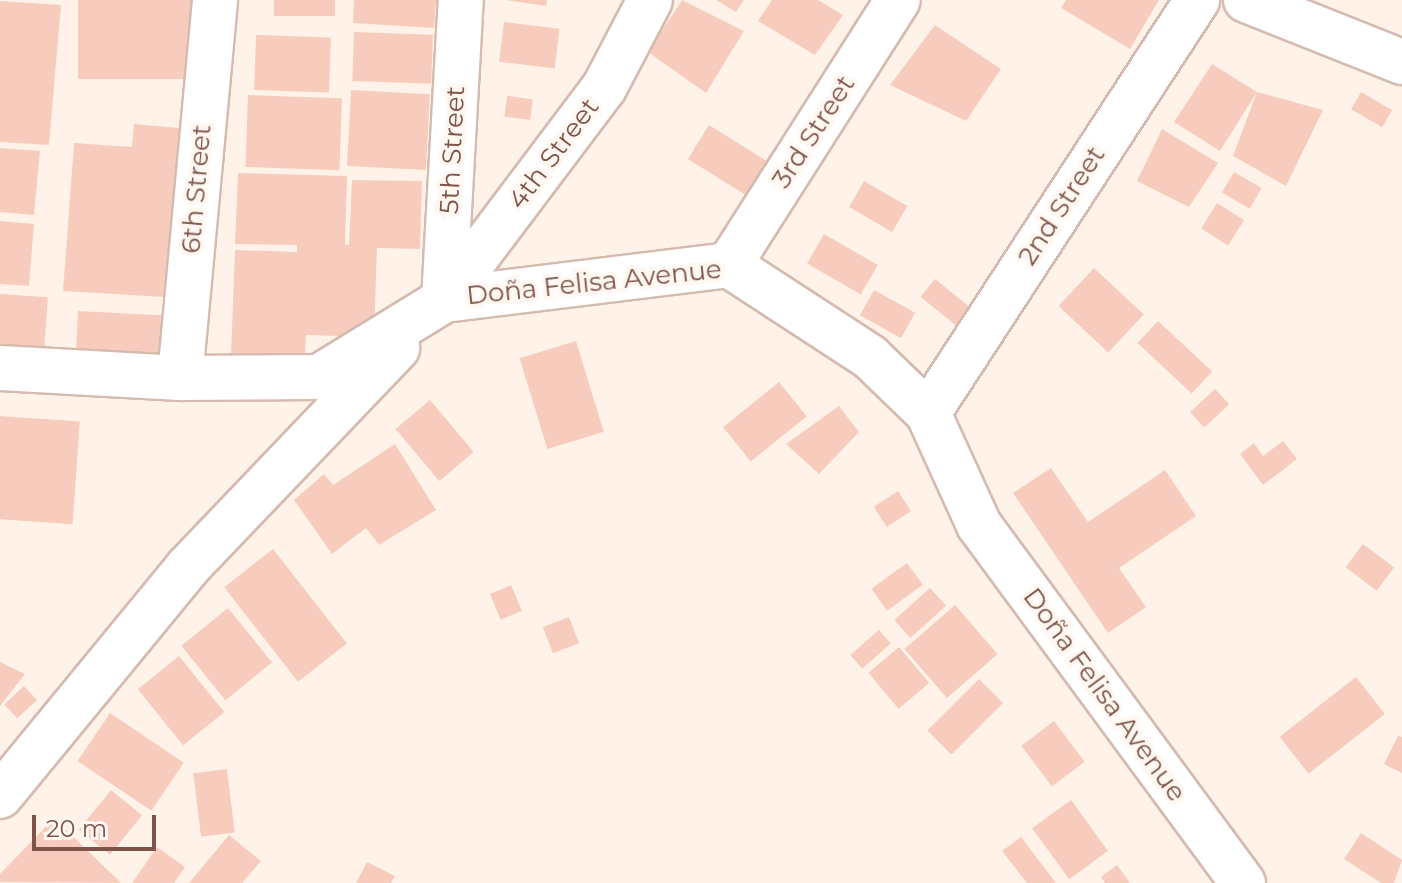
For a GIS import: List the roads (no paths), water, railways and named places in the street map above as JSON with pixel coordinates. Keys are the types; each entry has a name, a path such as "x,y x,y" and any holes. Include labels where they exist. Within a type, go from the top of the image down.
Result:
{"street":[{"name":"6th Street","path":"180,378 215,0"},
{"name":"5th Street","path":"444,300 461,0"},
{"name":"4th Street","path":"444,300 604,88 650,0"},
{"name":"3rd Street","path":"729,265 898,0"},
{"name":"2nd Street","path":"928,413 1197,0"},
{"path":"1246,0 1402,62"},
{"name":"Doña Felisa Avenue","path":"0,368 180,378 319,377 444,300 729,265 870,357 928,413 979,525 1243,883"},
{"path":"0,796 188,567 444,300"}]}
